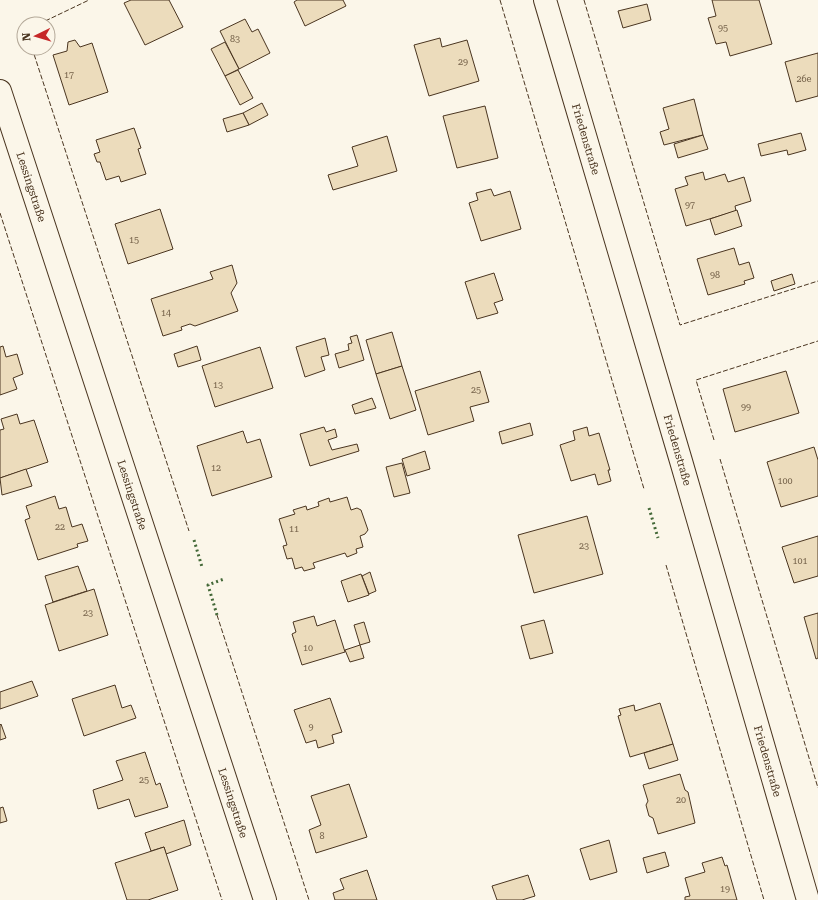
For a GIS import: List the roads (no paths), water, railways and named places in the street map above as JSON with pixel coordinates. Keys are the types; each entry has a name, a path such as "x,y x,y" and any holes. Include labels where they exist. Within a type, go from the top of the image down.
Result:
{"street":[{"name":"Friedenstraße","path":"545,0 808,900"},
{"name":"Lessingstraße","path":"0,91 265,900"}]}
